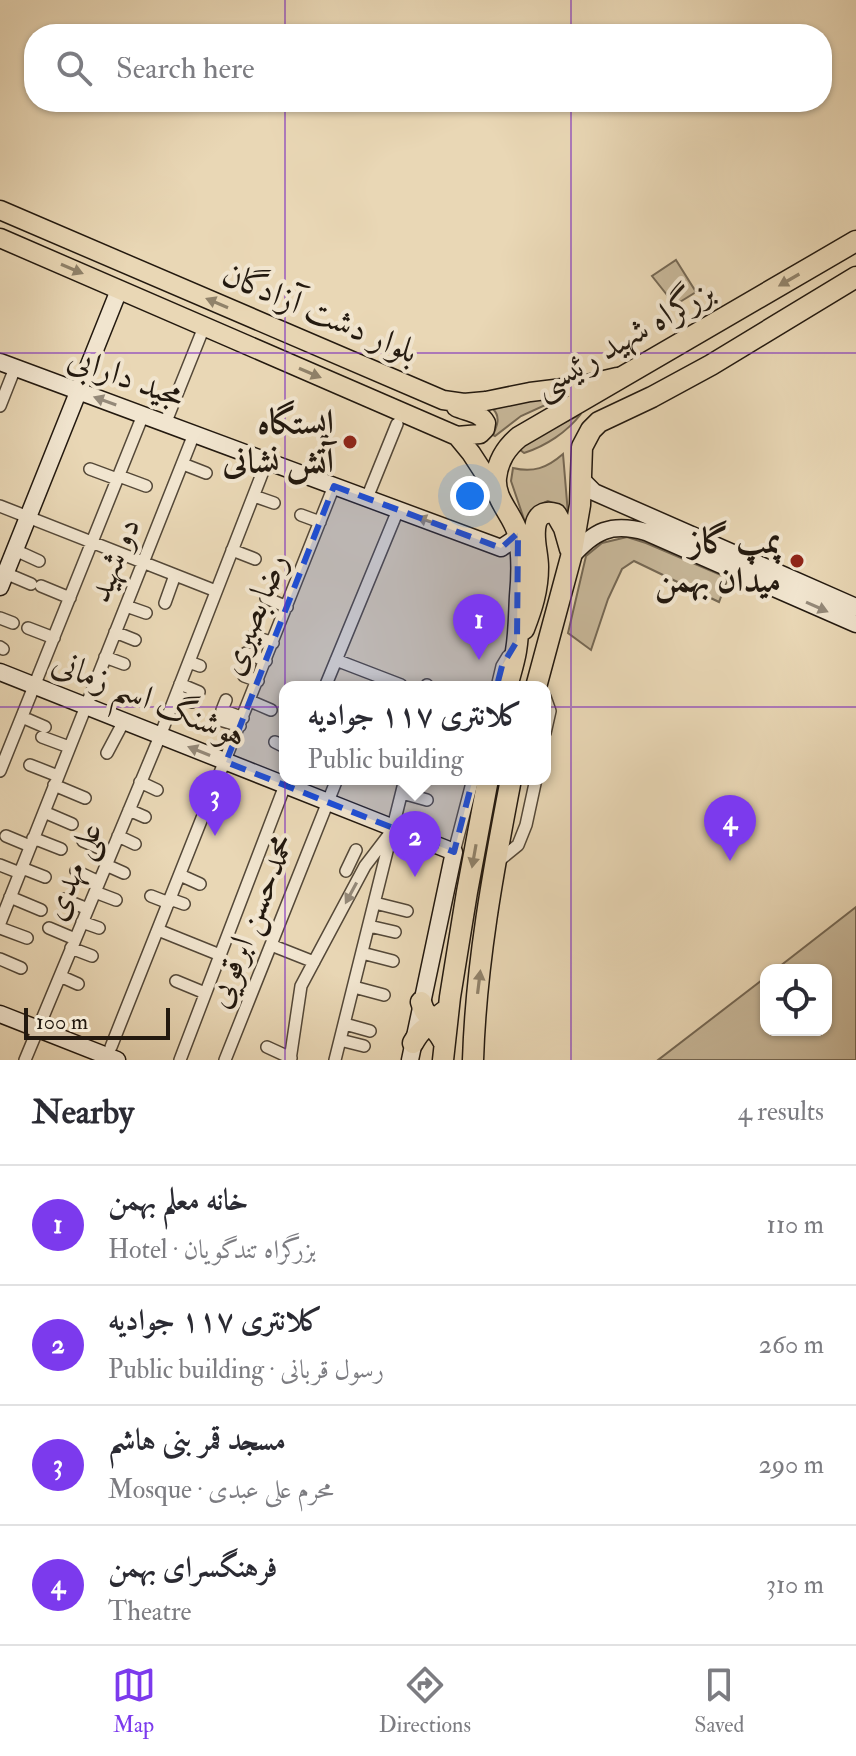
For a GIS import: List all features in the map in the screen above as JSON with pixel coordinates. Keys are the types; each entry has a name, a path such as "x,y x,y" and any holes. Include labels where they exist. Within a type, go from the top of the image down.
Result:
{"highway":[{"name":"بزرگراه شهید رئیسی","path":"497,493 496,480 502,456 519,437 856,241"},
{"name":"بزرگراه شهید رئیسی","path":"539,681 571,557 582,480 582,447 591,430 599,422 663,391 743,346 856,277"},
{"path":"697,357 743,346"},
{"path":"497,493 518,533 522,570 517,645"},
{"path":"508,681 517,645 535,599 538,564 535,528 541,515 546,512 556,514 564,528 571,557"},
{"path":"444,1052 467,892 487,785"},
{"path":"473,1060 488,905 510,785"},
{"path":"421,1002 425,1012 436,1018 450,1005"},
{"path":"411,1052 419,1032 431,1027 438,1032 444,1052"}],"main road":[{"name":"بلوار دشت آزادگان","path":"0,210 443,400 464,403 486,401 627,375"},
{"name":"بلوار دشت آزادگان","path":"0,238 457,436"},
{"path":"443,400 480,415 486,423 480,434 457,436"},
{"path":"457,436 497,493"}],"street":[{"path":"70,598 36,585 3,580 119,290"},
{"path":"165,424 204,327"},
{"path":"0,406 8,365"},
{"name":"مجید دارابی","path":"8,365 501,548 518,533"},
{"path":"0,769 6,741 22,717 143,415"},
{"path":"367,498 397,424"},
{"name":"دو شهید","path":"0,925 143,562 168,487 183,464 194,434"},
{"name":"علی مهدی","path":"25,1060 178,689 195,664 216,591 267,461"},
{"path":"183,464 206,473"},
{"path":"90,469 146,486"},
{"path":"582,480 594,492 856,607"},
{"name":"رضا بصیری","path":"114,1053 158,930 334,486"},
{"path":"254,496 274,503"},
{"path":"0,506 216,591"},
{"path":"328,681 398,510"},
{"path":"301,515 320,522"},
{"path":"571,557 596,534 615,527 635,529 856,624"},
{"path":"15,550 39,561"},
{"path":"232,550 255,559"},
{"path":"165,603 175,575"},
{"path":"266,598 287,607"},
{"path":"126,606 146,613"},
{"path":"0,618 13,623"},
{"path":"28,628 54,638"},
{"path":"115,632 135,640"},
{"path":"253,636 273,643"},
{"path":"498,681 502,666 517,645"},
{"path":"246,653 266,661"},
{"path":"105,657 124,664"},
{"path":"336,660 391,681"},
{"name":"هوشنگ اسم زمانی","path":"0,672 226,762 279,780"},
{"path":"244,676 258,681"},
{"path":"178,689 195,697"},
{"path":"226,700 222,710 242,722"},
{"path":"250,701 271,710"},
{"path":"22,717 69,747"},
{"path":"220,720 242,722"},
{"path":"107,753 124,721"},
{"path":"30,765 85,798"},
{"path":"140,782 157,790"},
{"path":"180,1060 285,785"},
{"name":"هوشنگ اسم زمانی","path":"292,785 454,852"},
{"name":"محمدحسن ابرقویی","path":"225,1060 335,785"},
{"path":"335,1060 404,785"},
{"path":"411,1052 471,785"},
{"path":"495,864 518,845 535,785"},
{"path":"402,793 427,800"},
{"path":"129,810 145,817"},
{"path":"44,812 72,824"},
{"path":"267,1047 291,1059 299,992 365,866 394,828"},
{"path":"6,836 61,849"},
{"path":"118,836 135,844"},
{"path":"83,841 111,853"},
{"path":"352,860 365,866"},
{"path":"0,865 45,877"},
{"path":"106,865 124,873"},
{"path":"76,871 116,900"},
{"path":"180,875 200,884"},
{"path":"151,896 184,904"},
{"path":"10,897 41,910"},
{"path":"63,899 88,909"},
{"path":"375,903 407,911"},
{"path":"82,922 99,928"},
{"path":"0,925 27,938"},
{"path":"369,926 395,932"},
{"path":"49,928 92,956"},
{"path":"158,930 220,955"},
{"path":"271,945 314,962"},
{"path":"362,953 393,961"},
{"path":"0,959 21,968"},
{"path":"60,976 78,984"},
{"path":"176,981 205,993"},
{"path":"354,987 384,995"},
{"path":"0,1014 114,1053"},
{"path":"345,1024 370,1031"},
{"path":"340,1040 364,1046"}],"highlighted area":[{"path":"334,486 501,548 518,533 517,641 502,666 454,852 226,762"}],"shaded area":[{"path":"676,260 696,292 675,305 652,276"},
{"path":"565,396 521,416 493,435 498,418 493,409 523,401"},
{"path":"581,414 548,442 524,453 519,449 520,445"},
{"path":"563,454 568,514 559,505 548,501 533,511 527,528 511,481 513,468 540,468"},
{"path":"627,537 728,578 719,602 634,561 622,569 591,650 568,633 586,556 602,543"},
{"path":"856,907 856,1060 658,1060 760,982 760,1036 832,1036 832,964 783,964"}],"place":[{"name":"ایستگاه آتش نشانی","path":"350,442"},
{"name":"پمپ گاز میدان بهمن","path":"797,561"},
{"name":"خانه معلم بهمن","path":"479,660"},
{"name":"مسجد قمر بنی هاشم","path":"215,836"},
{"name":"فرهنگسرای بهمن","path":"730,861"},
{"name":"کلانتری ۱۱۷ جوادیه","path":"415,877"}]}
